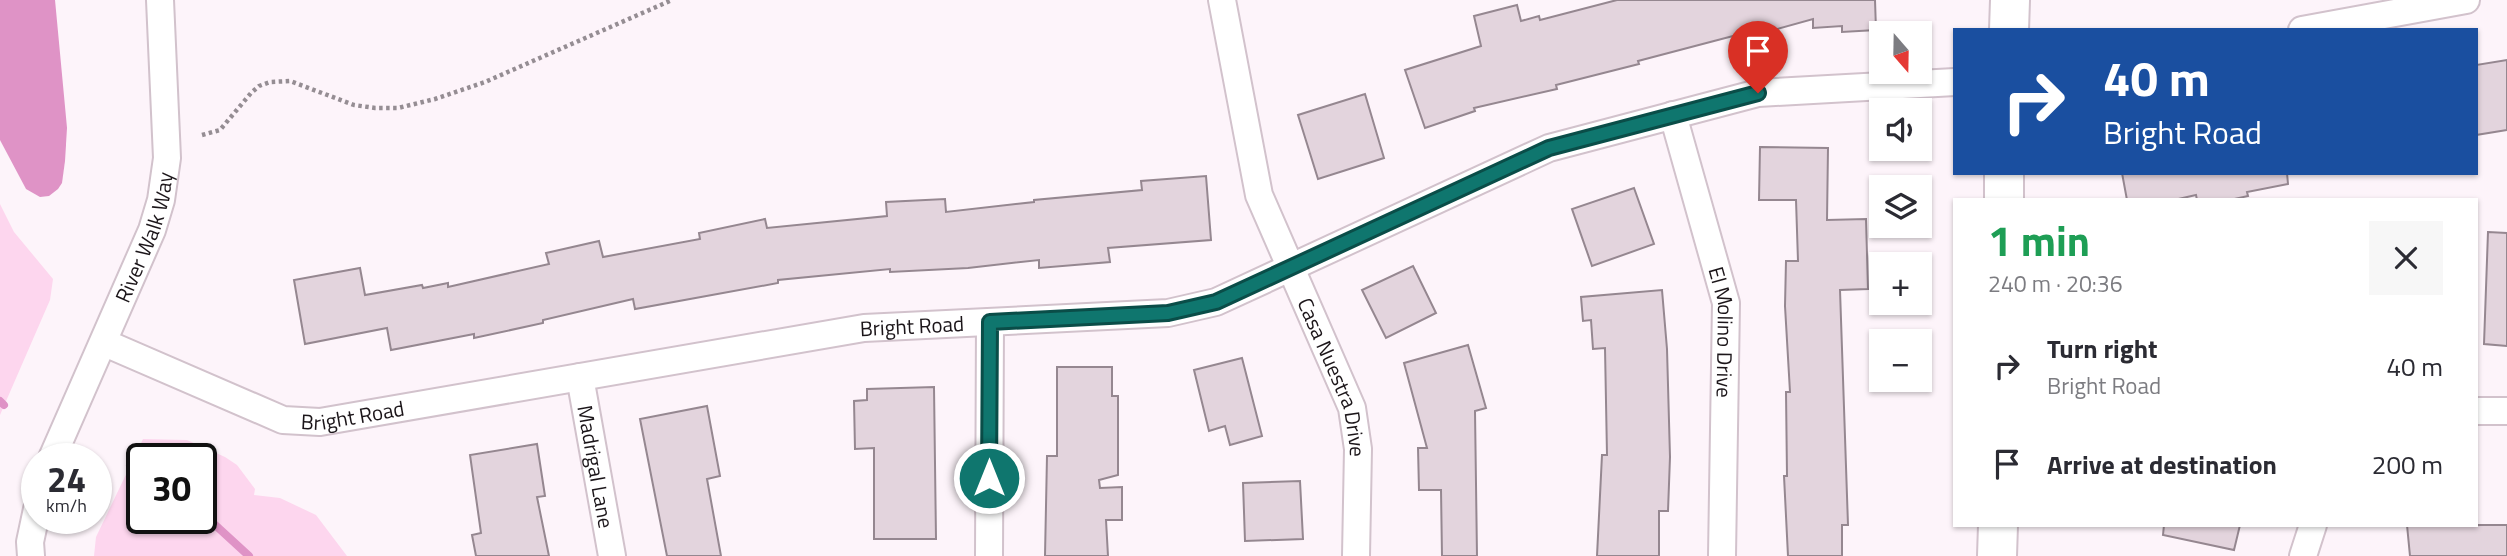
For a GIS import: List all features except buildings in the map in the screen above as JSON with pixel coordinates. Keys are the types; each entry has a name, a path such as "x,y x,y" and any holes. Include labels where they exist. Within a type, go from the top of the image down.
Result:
{"street":[{"name":"River Walk Way","path":"59,443 152,230 161,200 167,158 160,0"},
{"name":"Casa Nuestra Drive","path":"1222,0 1259,195 1352,408 1357,449 1356,556"},
{"path":"2009,28 2010,0"},
{"path":"2313,28 2466,0"},
{"name":"Bright Road","path":"104,343 283,420 320,422 863,328 1168,313 1216,302 1549,148 1758,93 1953,82"},
{"name":"El Molino Drive","path":"1673,115 1726,303 1723,556"},
{"path":"2004,175 2004,198"},
{"path":"989,556 990,322"},
{"name":"Madrigal Lane","path":"580,377 612,556"},
{"path":"2478,411 2507,411"},
{"path":"1997,556 1998,527"},
{"path":"2303,556 2313,527"},
{"path":"31,556 32,534"}],"path":[{"path":"202,135 220,130 251,93 270,82 290,81 354,105 398,108 485,82 672,0"}],"shaded area":[{"path":"0,0 55,0 67,128 62,183 49,196 40,197 26,189 0,140"},
{"path":"0,204 14,232 53,279 50,300 0,415"},
{"path":"143,439 187,440 194,443 141,443"},
{"path":"217,453 237,465 255,489 254,495 280,498 316,515 347,556 94,556 97,534 112,534 112,504 126,474 126,534 217,534"}],"waterway":[{"path":"0,401 4,405"},
{"path":"217,527 249,556"}],"route":[{"path":"989,478 990,322 1168,313 1216,302 1549,148 1758,93"}]}
